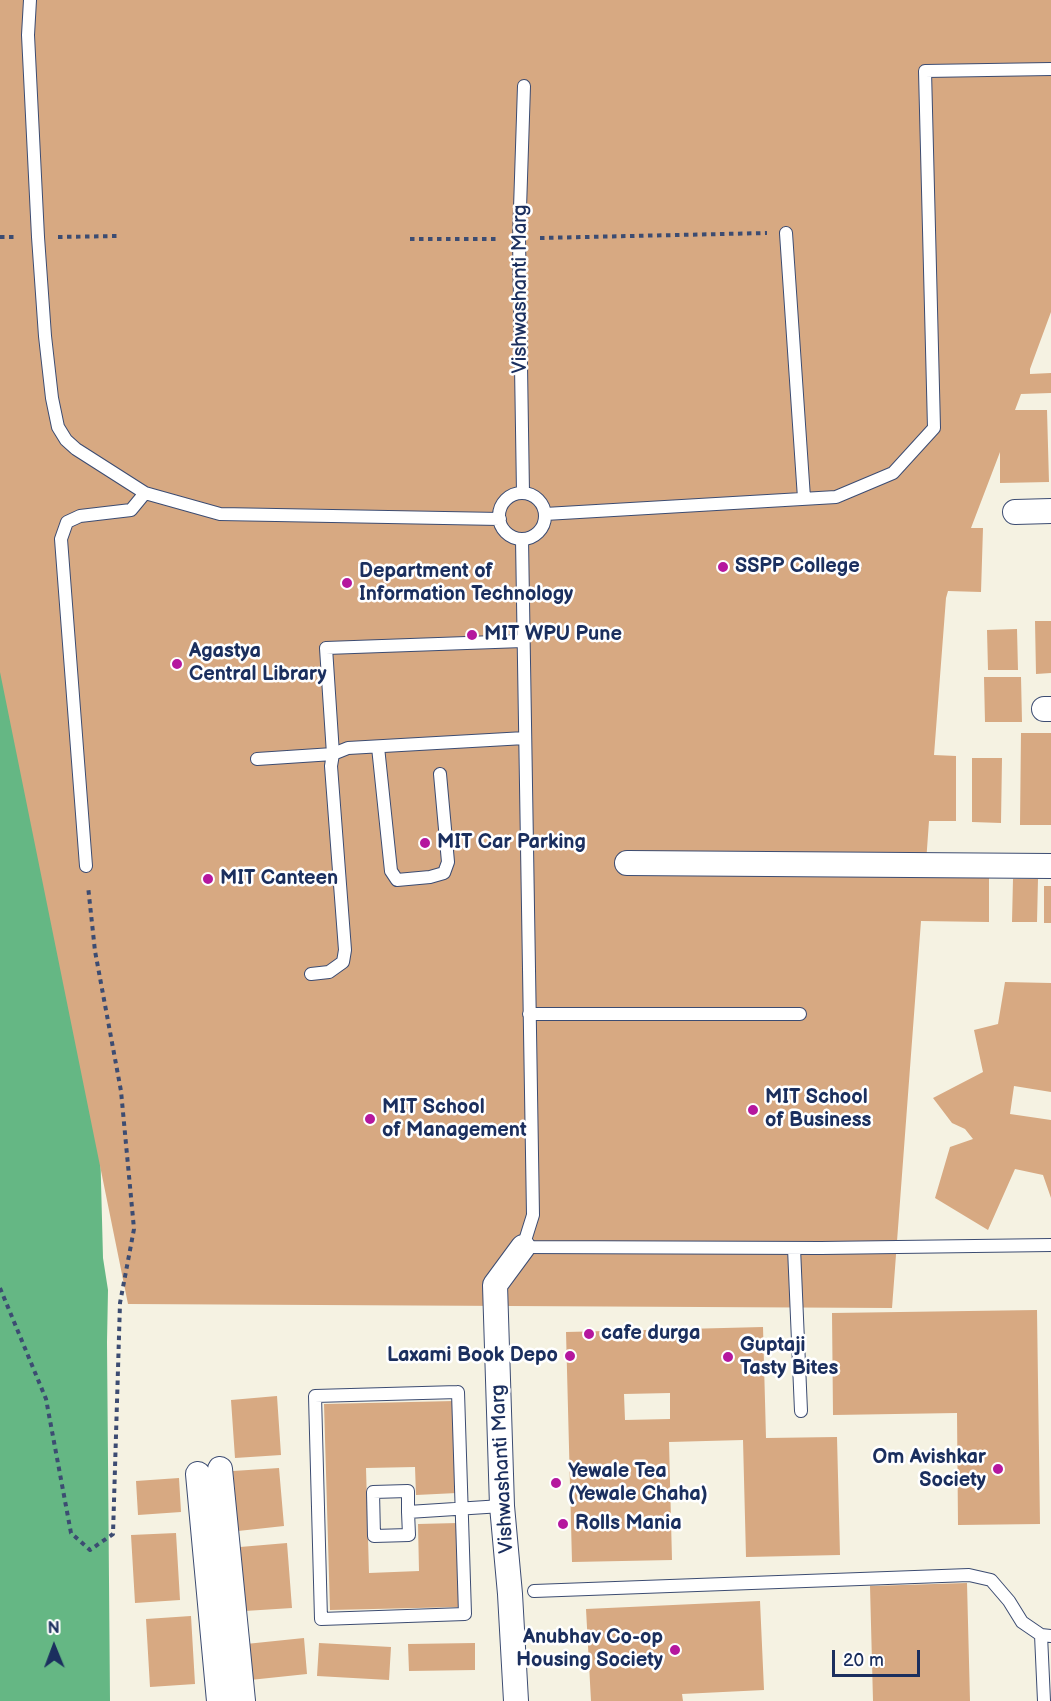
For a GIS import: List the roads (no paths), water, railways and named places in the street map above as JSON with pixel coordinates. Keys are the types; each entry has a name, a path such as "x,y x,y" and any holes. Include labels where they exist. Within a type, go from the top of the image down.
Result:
{"street":[{"path":"1015,512 1051,511"},
{"path":"627,862 1051,866"},
{"name":"Vishwashanti Marg","path":"512,1701 510,1594 502,1506 495,1285 523,1246"},
{"path":"219,1701 209,1471 243,1701"}],"lane":[{"path":"30,0 28,35 39,248 48,367 58,427 66,440 76,449 145,493 220,514 500,519"},
{"path":"545,514 836,497 893,473 934,428 925,71 1051,69"},
{"name":"Vishwashanti Marg","path":"523,493 519,239 524,86"},
{"path":"786,233 804,498"},
{"path":"86,866 61,539 67,522 81,516 131,510 145,493"},
{"path":"523,493 530,494 540,501 545,514 540,531 534,536 522,539 509,535 501,525 500,512 505,501 523,493"},
{"path":"522,539 533,1215 523,1246 794,1248 1051,1245"},
{"path":"311,974 330,972 343,962 345,950 331,766 333,754 326,648 523,640"},
{"path":"257,759 333,754 348,748 525,738"},
{"path":"378,747 391,871 397,880 430,877 444,873 448,862 440,774"},
{"path":"529,1014 800,1014"},
{"path":"794,1248 801,1411"},
{"path":"459,1392 461,1509 465,1614 321,1618 315,1396 459,1392"},
{"path":"408,1491 408,1512 409,1535 374,1536 373,1492 408,1491"},
{"path":"408,1512 502,1506"},
{"path":"534,1591 969,1575 991,1580 1010,1601 1022,1622 1046,1635 1044,1701"}],"place":[{"name":"SSPP College","path":"723,567"},
{"name":"Department of Information Technology","path":"347,583"},
{"name":"MIT WPU Pune","path":"472,635"},
{"name":"Agastya Central Library","path":"177,664"},
{"name":"MIT Car Parking","path":"425,843"},
{"name":"MIT Canteen","path":"208,879"},
{"name":"MIT School of Business","path":"753,1110"},
{"name":"MIT School of Management","path":"370,1119"},
{"name":"cafe durga","path":"589,1334"},
{"name":"Laxami Book Depo","path":"570,1356"},
{"name":"Guptaji Tasty Bites","path":"728,1357"},
{"name":"Om Avishkar Society","path":"998,1469"},
{"name":"Yewale Tea (Yewale Chaha)","path":"556,1483"},
{"name":"Rolls Mania","path":"563,1524"},
{"name":"Anubhav Co-op Housing Society","path":"675,1650"}]}
